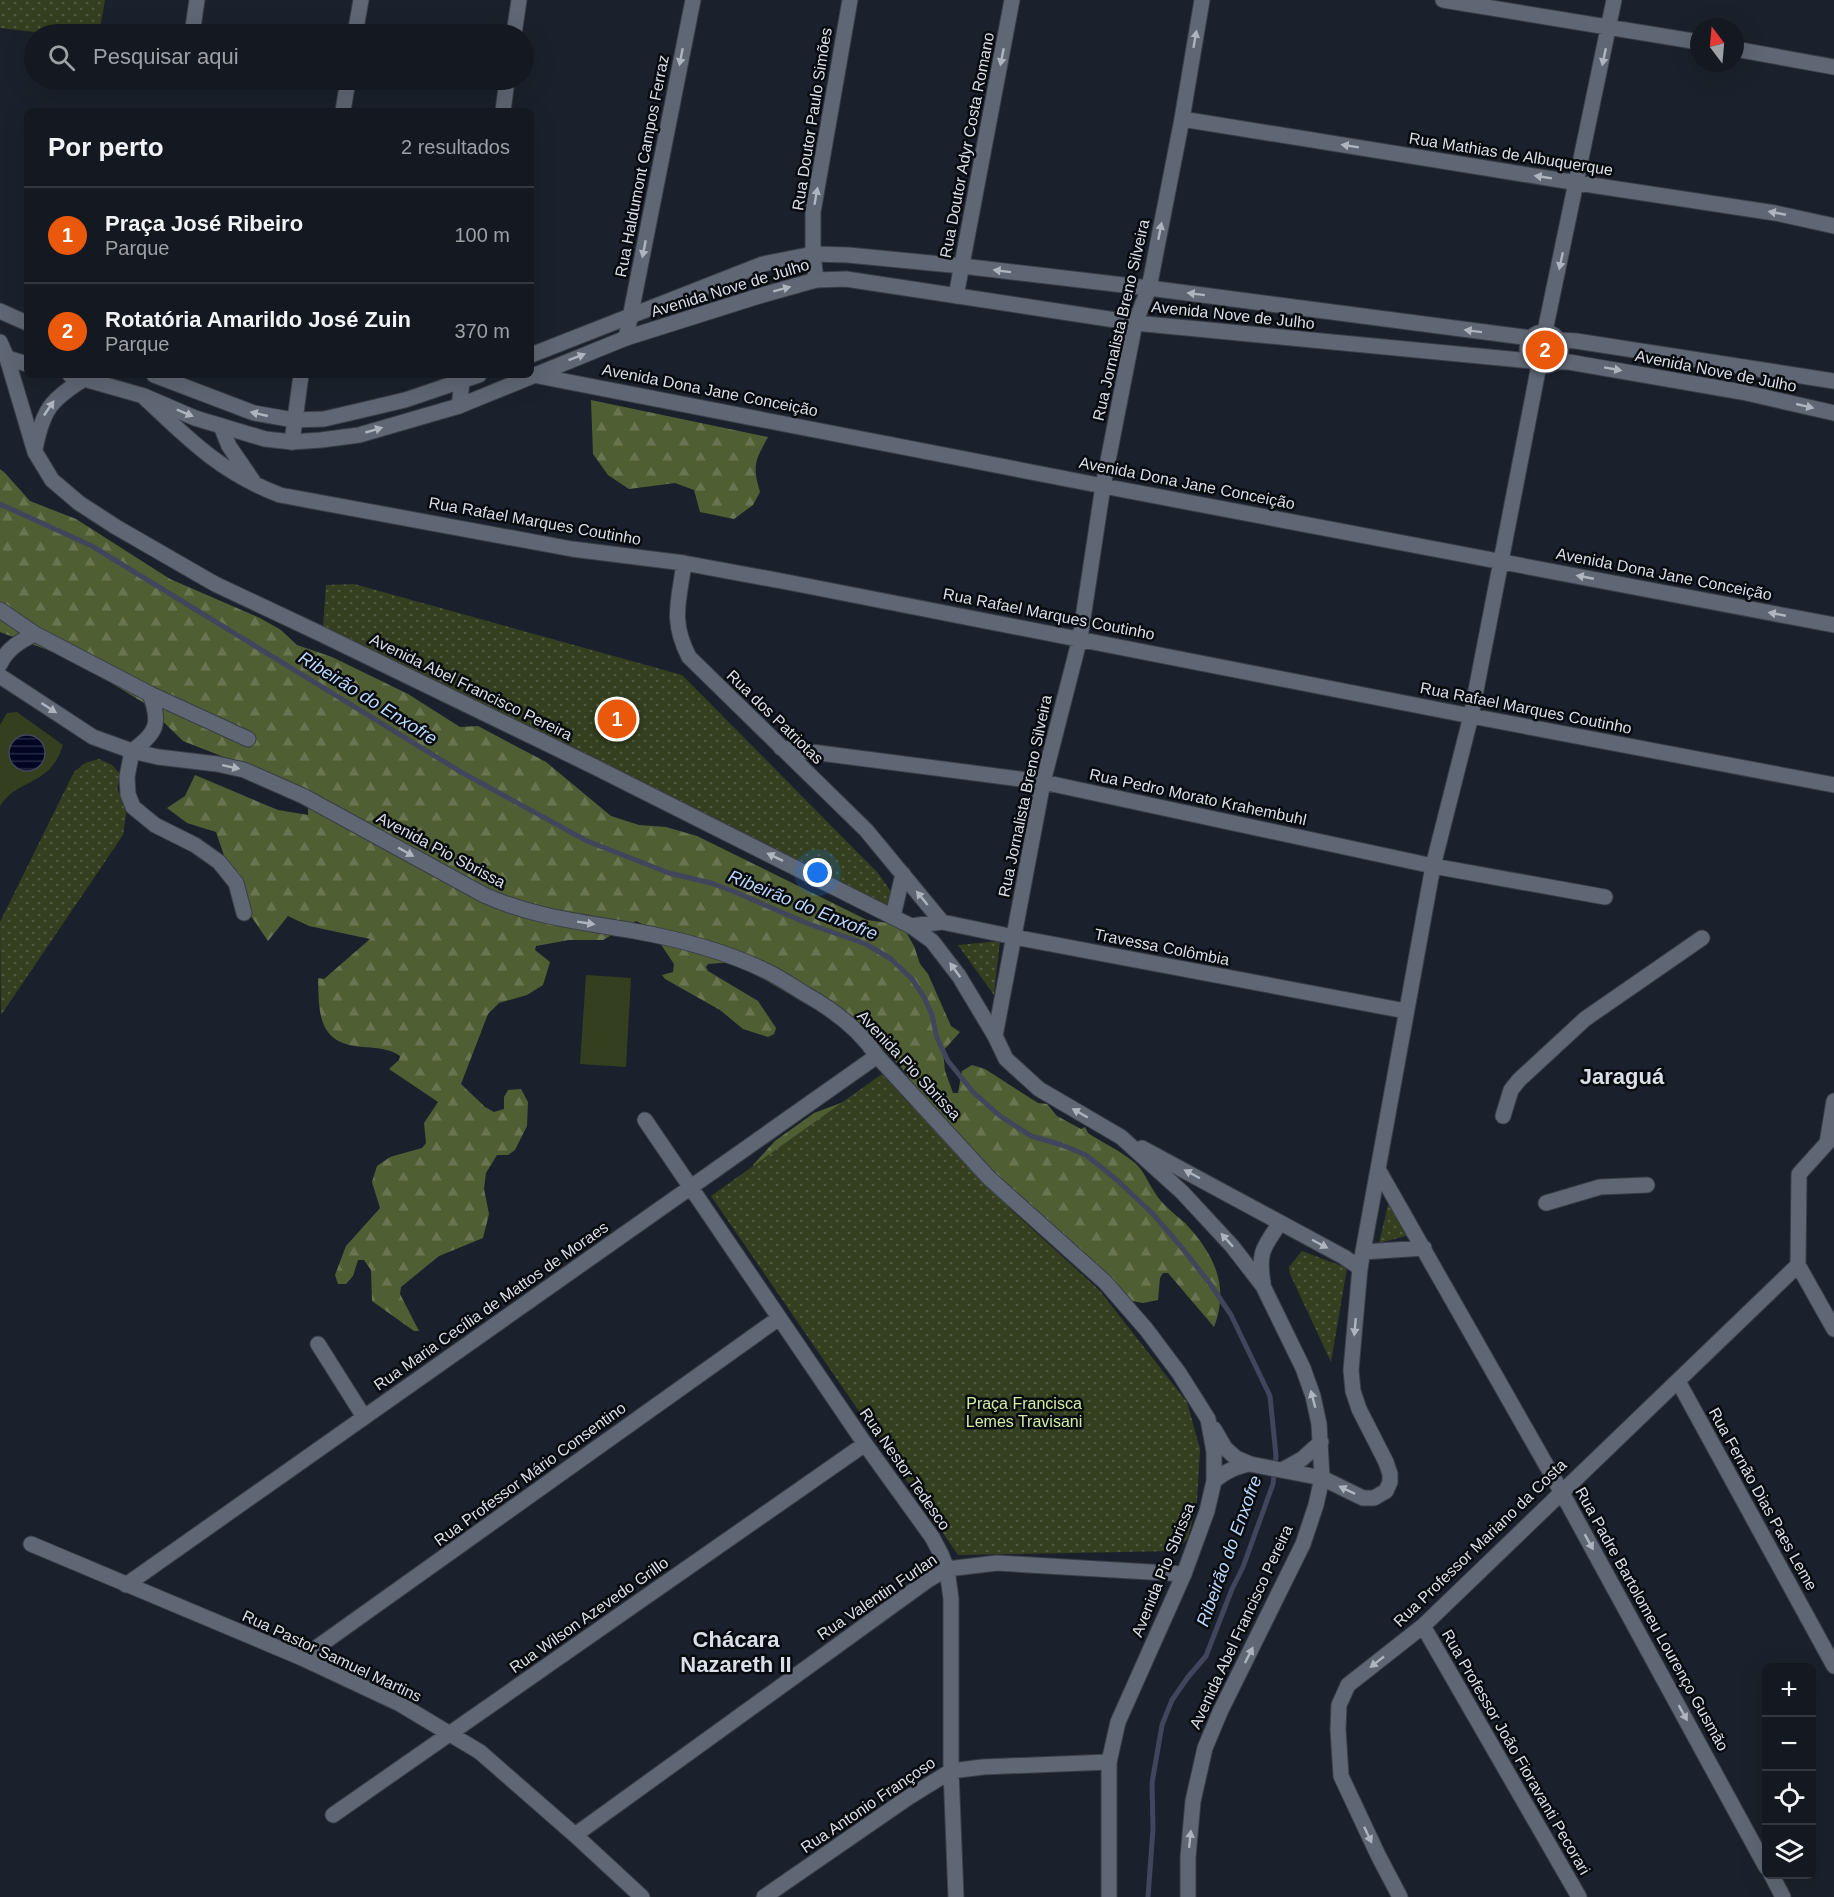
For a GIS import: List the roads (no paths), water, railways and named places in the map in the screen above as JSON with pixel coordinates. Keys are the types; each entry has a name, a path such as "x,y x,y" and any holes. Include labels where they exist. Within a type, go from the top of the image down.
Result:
{"street":[{"path":"193,24 197,0"},
{"path":"357,24 361,0"},
{"path":"515,24 519,0"},
{"name":"Rua Haldumont Campos Ferraz","path":"626,338 693,0"},
{"name":"Rua Doutor Paulo Simões","path":"816,280 813,255 813,212 850,0"},
{"name":"Rua Doutor Adyr Costa Romano","path":"956,296 1012,0"},
{"name":"Rua Jornalista Breno Silveira","path":"995,1036 1043,782 1080,638 1103,486 1135,323 1149,288 1182,119 1202,0"},
{"path":"1443,0 1690,40"},
{"path":"1545,331 1578,183 1614,0"},
{"path":"1744,51 1834,67"},
{"path":"343,108 346,90"},
{"path":"502,108 505,90"},
{"name":"Rua Mathias de Albuquerque","path":"1182,119 1775,213 1834,226"},
{"name":"Avenida Nove de Julho","path":"534,354 763,264 813,255 848,255 963,266 1531,338"},
{"name":"Avenida Nove de Julho","path":"534,375 626,338 759,296 816,280 846,279 1135,323 1536,363"},
{"path":"0,311 24,322"},
{"path":"1545,331 1553,334 1562,347 1556,362 1548,365 1536,363 1528,354 1527,346 1537,333 1545,331"},
{"name":"Avenida Nove de Julho","path":"1559,340 1587,342 1834,381"},
{"name":"Avenida Abel Francisco Pereira","path":"0,342 35,452 52,480 79,503 215,584 595,767 911,926 932,941 959,976 1006,1059 1039,1089 1121,1137 1182,1192 1232,1246 1263,1286 1313,1396 1321,1442 1322,1478 1303,1544 1220,1712 1205,1748 1193,1802 1188,1857 1188,1897"},
{"path":"4,358 24,363"},
{"name":"Avenida Nove de Julho","path":"1556,362 1569,362 1742,392 1834,413"},
{"path":"1214,1481 1235,1467 1252,1465 1322,1478 1363,1498 1374,1497 1386,1491 1390,1482 1386,1462 1359,1409 1353,1391 1351,1370 1360,1268 1433,866 1472,716 1536,363"},
{"name":"Avenida Dona Jane Conceição","path":"534,375 1834,625"},
{"path":"35,452 41,422 51,404 76,378"},
{"name":"Avenida Nove de Julho","path":"81,378 144,396 221,426 265,439 292,442 321,441 359,435 459,406 526,378"},
{"path":"162,378 254,413 294,420 324,418 405,400 462,378 459,406"},
{"path":"292,442 301,378"},
{"name":"Rua Rafael Marques Coutinho","path":"144,396 206,455 226,469 257,486 304,501 427,521 572,549 684,563 1834,785"},
{"path":"221,426 236,457 257,486"},
{"name":"Rua dos Patriotas","path":"684,563 676,616 677,629 688,657 866,830 942,922"},
{"path":"0,610 35,634 150,694 248,739"},
{"path":"0,664 10,649 35,634"},
{"name":"Avenida Pio Sbrissa","path":"0,676 93,737 132,751 158,757 217,764 244,770 303,796 503,904 549,917 635,931 683,942 767,971 830,1008 870,1045 877,1056 989,1178 1105,1282 1146,1329 1179,1372 1208,1419 1214,1452 1214,1481 1207,1511 1184,1574 1119,1722 1109,1762 1109,1897"},
{"path":"150,694 157,721 154,731 132,751 127,777 128,794 133,807 155,825 195,845 219,861 236,882 244,913"},
{"name":"Rua Pedro Morato Krahembuhl","path":"781,748 1043,782 1433,866 1605,897"},
{"path":"893,916 903,874"},
{"name":"Travessa Colômbia","path":"911,926 942,922 1406,1011"},
{"path":"1503,1116 1511,1090 1519,1080 1585,1019 1702,938"},
{"name":"Rua Maria Cecília de Mattos de Moraes","path":"126,1585 877,1056"},
{"path":"1834,1101 1830,1144 1799,1174 1798,1265 1834,1329"},
{"name":"Rua Nestor Tedesco","path":"645,1120 865,1444 932,1537 947,1569 951,1599 951,1771 956,1897"},
{"path":"1121,1137 1344,1257 1360,1268"},
{"name":"Rua Padre Bartolomeu Lourenço Gusmão","path":"1379,1171 1561,1491 1762,1858"},
{"path":"1546,1203 1600,1187 1647,1185"},
{"path":"1263,1286 1260,1267 1261,1253 1280,1222"},
{"path":"1363,1252 1424,1248"},
{"name":"Rua Professor Mariano da Costa","path":"1400,1897 1377,1855 1341,1776 1339,1705 1348,1685 1423,1626 1798,1265"},
{"name":"Rua Professor Mário Consentino","path":"302,1658 779,1318"},
{"path":"318,1344 364,1417"},
{"name":"Rua Fernão Dias Paes Leme","path":"1678,1381 1834,1666"},
{"path":"1208,1419 1225,1448 1236,1458 1252,1465"},
{"path":"1282,1469 1302,1459 1321,1442"},
{"name":"Rua Wilson Azevedo Grillo","path":"333,1815 865,1444"},
{"name":"Rua Pastor Samuel Martins","path":"31,1544 302,1658 400,1704 480,1752 642,1897"},
{"name":"Rua Valentin Furlan","path":"575,1835 928,1580 947,1569 997,1563 1184,1574"},
{"name":"Rua Professor João Fioravanti Pecorari","path":"1423,1626 1579,1897"},
{"name":"Rua Antonio Françoso","path":"764,1897 909,1797 951,1771 982,1767 1109,1762"},
{"path":"1772,1879 1783,1897"}],"water":[{"path":"27,735 40,740 45,753 40,766 27,771 14,766 9,753 14,740"}],"waterway":[{"name":"Ribeirão do Enxofre","path":"0,504 92,546 461,772 587,841 669,873 711,883 735,892 809,924 866,944 891,959 912,979 924,997 932,1015 937,1038 948,1061 973,1092 1000,1116 1031,1136 1086,1155 1153,1214 1183,1249 1231,1315 1270,1396 1276,1456 1273,1484 1243,1567 1206,1656 1172,1700 1162,1725 1152,1783 1153,1829 1148,1897"}],"place":[{"name":"Rotatória Amarildo José Zuin","path":"1545,350"},
{"name":"Praça José Ribeiro","path":"617,719"}],"district":[{"name":"Jaraguá","path":"1622,1076"},
{"name":"Chácara Nazareth II","path":"736,1652"}],"park label":[{"name":"Praça Francisca Lemes Travisani","path":"1024,1412"}]}
